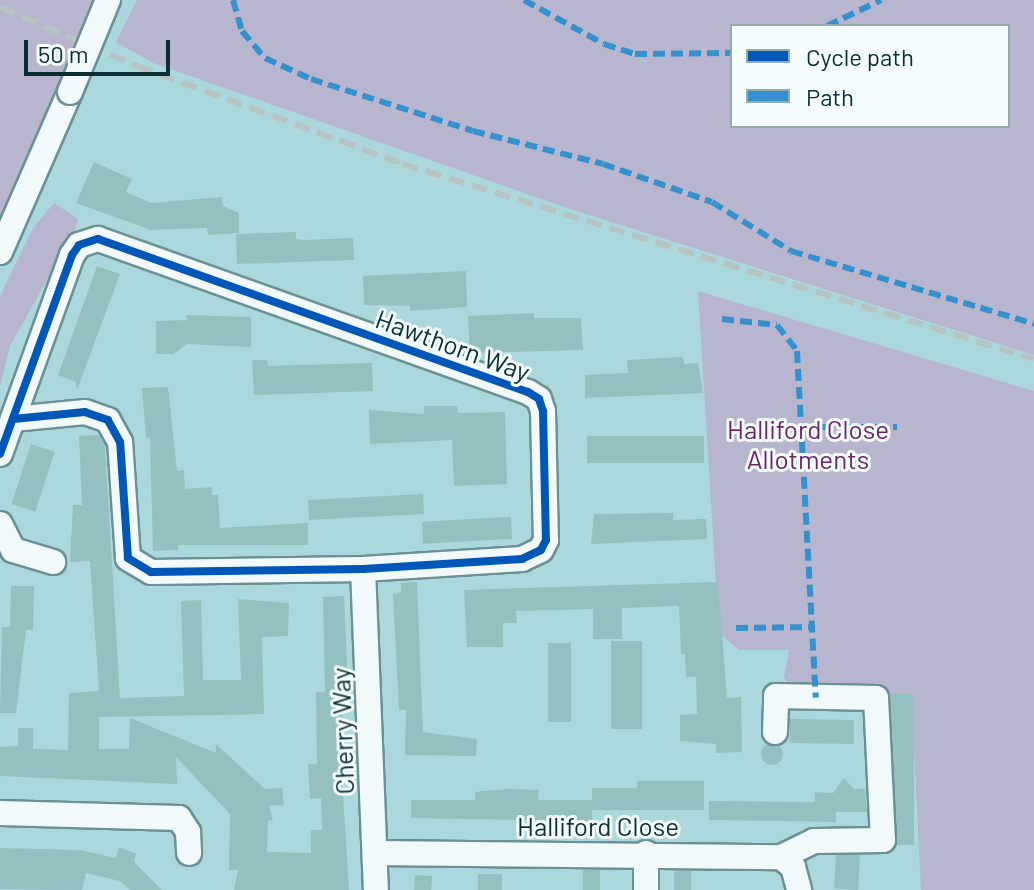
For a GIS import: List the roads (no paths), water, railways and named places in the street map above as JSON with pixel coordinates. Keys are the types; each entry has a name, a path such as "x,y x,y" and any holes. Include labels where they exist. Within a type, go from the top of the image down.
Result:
{"street":[{"path":"0,252 108,0"},
{"name":"Hawthorn Way","path":"0,454 72,255 79,245 98,239 539,399 549,528 541,550 522,559 363,569 139,569 128,558 124,541 120,442 108,420 85,412 13,419"},
{"path":"0,524 13,550 53,562"},
{"name":"Cherry Way","path":"363,569 376,890"},
{"path":"775,732 776,686 876,698 883,840 814,841 781,857 793,867 799,890"},
{"path":"0,813 179,818 188,832 189,853"},
{"name":"Halliford Close","path":"375,853 646,853 781,857"},
{"path":"646,853 646,890"}],"railway":[{"path":"0,7 137,66 403,164 1034,359"}],"park label":[{"name":"Halliford Close Allotments","path":"808,444"}]}
